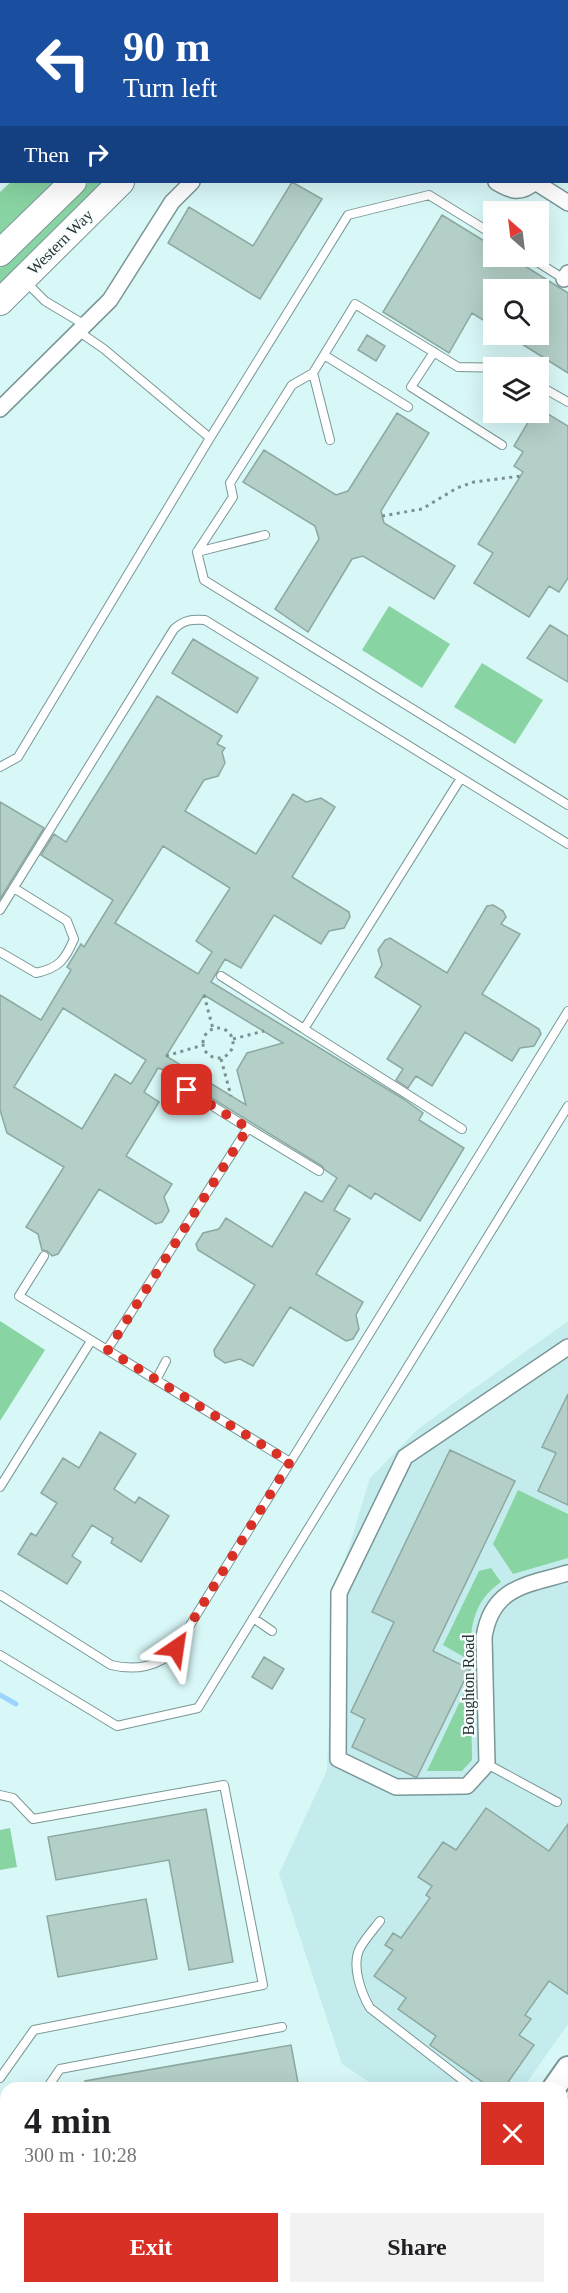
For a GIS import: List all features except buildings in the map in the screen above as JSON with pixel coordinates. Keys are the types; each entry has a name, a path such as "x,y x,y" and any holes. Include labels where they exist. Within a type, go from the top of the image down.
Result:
{"main road":[{"name":"Western Way","path":"0,253 72,183"},
{"name":"Western Way","path":"0,302 120,183"}],"street":[{"path":"0,409 110,300 172,202 191,183"},
{"path":"498,183 510,190 520,190 533,183"},
{"path":"537,183 568,203"},
{"path":"487,1764 466,1786 396,1787 338,1760 339,1593 405,1457 568,1347"},
{"name":"Boughton Road","path":"487,1764 484,1637 487,1620 495,1605 508,1593 568,1573"},
{"path":"558,2082 568,2068"}],"lane":[{"path":"0,767 18,757 210,438 348,215 429,195 483,228"},
{"path":"548,267 567,278"},
{"path":"22,279 45,301 82,328 210,438"},
{"path":"483,367 459,367 355,304 313,373 292,385 230,483 232,497 197,552 204,580 568,805"},
{"path":"434,352 411,387 502,445"},
{"path":"324,355 408,407"},
{"path":"313,373 330,440"},
{"path":"549,391 568,402"},
{"path":"197,552 265,535"},
{"path":"0,910 174,629 182,622 191,619 205,620 568,844"},
{"path":"304,1029 461,778"},
{"path":"0,952 36,973 52,970 66,957 74,939 67,921 14,888"},
{"path":"221,976 462,1129"},
{"path":"0,1595 111,1665 126,1669 167,1659 176,1648 568,1011"},
{"path":"166,1077 319,1171"},
{"path":"0,1655 117,1726 198,1707 568,1106"},
{"path":"108,1350 248,1128"},
{"path":"44,1256 19,1296 290,1462"},
{"path":"0,1487 92,1341"},
{"path":"156,1380 166,1361"},
{"path":"253,1618 272,1631"},
{"path":"487,1764 557,1802"},
{"path":"0,1795 13,1798 33,1820 224,1785 263,1985 34,2030 0,2078"},
{"path":"0,1800 13,1798"},
{"path":"380,1921 359,1950 358,1971 369,2008 465,2082"},
{"path":"51,2082 60,2070 282,2027"}],"path":[{"path":"382,516 422,508 457,488 474,482 521,476"},
{"path":"204,994 213,1029"},
{"path":"223,1028 233,1039 234,1044 230,1054 221,1059 211,1057 204,1050 205,1035 213,1029 223,1028"},
{"path":"233,1039 264,1031"},
{"path":"166,1056 203,1045"},
{"path":"221,1059 231,1096"}],"shaded area":[{"path":"568,1321 568,2024 527,2082 369,2082 342,2064 279,1874 327,1770 335,1593 370,1478 418,1429"}],"green space":[{"path":"10,183 57,183 0,237 0,192"},
{"path":"88,183 105,183 0,290 0,268"},
{"path":"389,606 450,644 422,688 362,650"},
{"path":"482,663 543,700 515,744 454,707"},
{"path":"0,1321 45,1350 0,1421"},
{"path":"518,1490 568,1514 568,1558 513,1574 493,1544"},
{"path":"491,1568 501,1582 484,1598 475,1617 471,1638 471,1661 443,1645 479,1571"},
{"path":"464,1693 471,1697 472,1760 462,1771 427,1771"},
{"path":"10,1828 17,1867 0,1870 0,1830"}],"waterway":[{"path":"0,1695 16,1704"}],"route":[{"path":"176,1648 290,1462 108,1350 248,1128 187,1090"}]}
